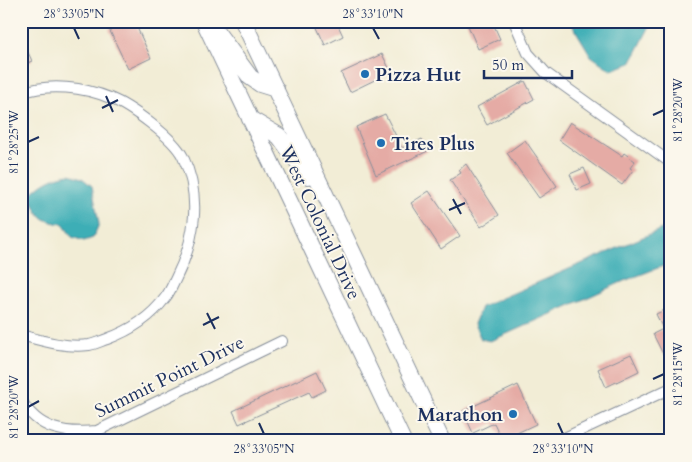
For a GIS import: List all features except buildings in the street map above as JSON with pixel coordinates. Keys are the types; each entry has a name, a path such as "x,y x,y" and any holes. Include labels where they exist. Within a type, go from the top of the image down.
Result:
{"highway":[{"name":"West Colonial Drive","path":"204,21 403,441"},
{"path":"209,21 250,77 260,84 276,89"},
{"name":"West Colonial Drive","path":"243,21 442,441"},
{"path":"250,119 279,136 332,208"},
{"path":"378,387 414,441"}],"street":[{"path":"514,21 528,53 546,73 671,163"},
{"path":"21,93 60,87 96,92 129,106 154,126 183,156 194,190 194,229 182,265 166,298 145,319 117,335 89,345 56,344 21,335"},
{"name":"Summit Point Drive","path":"21,400 27,410 45,426 72,433 97,431 282,341"},
{"path":"558,441 671,388"}],"water":[{"path":"570,21 650,21 650,26 631,63 611,70 591,56"},
{"path":"70,174 82,178 92,186 99,224 93,238 84,241 72,237 63,224 50,221 41,216 37,212 31,194 49,180"},
{"path":"671,225 671,263 624,281 490,341 481,339 474,324 481,307"}],"place":[{"name":"Pizza Hut","path":"365,74"},
{"name":"Tires Plus","path":"381,143"},
{"name":"Marathon","path":"513,414"}]}
